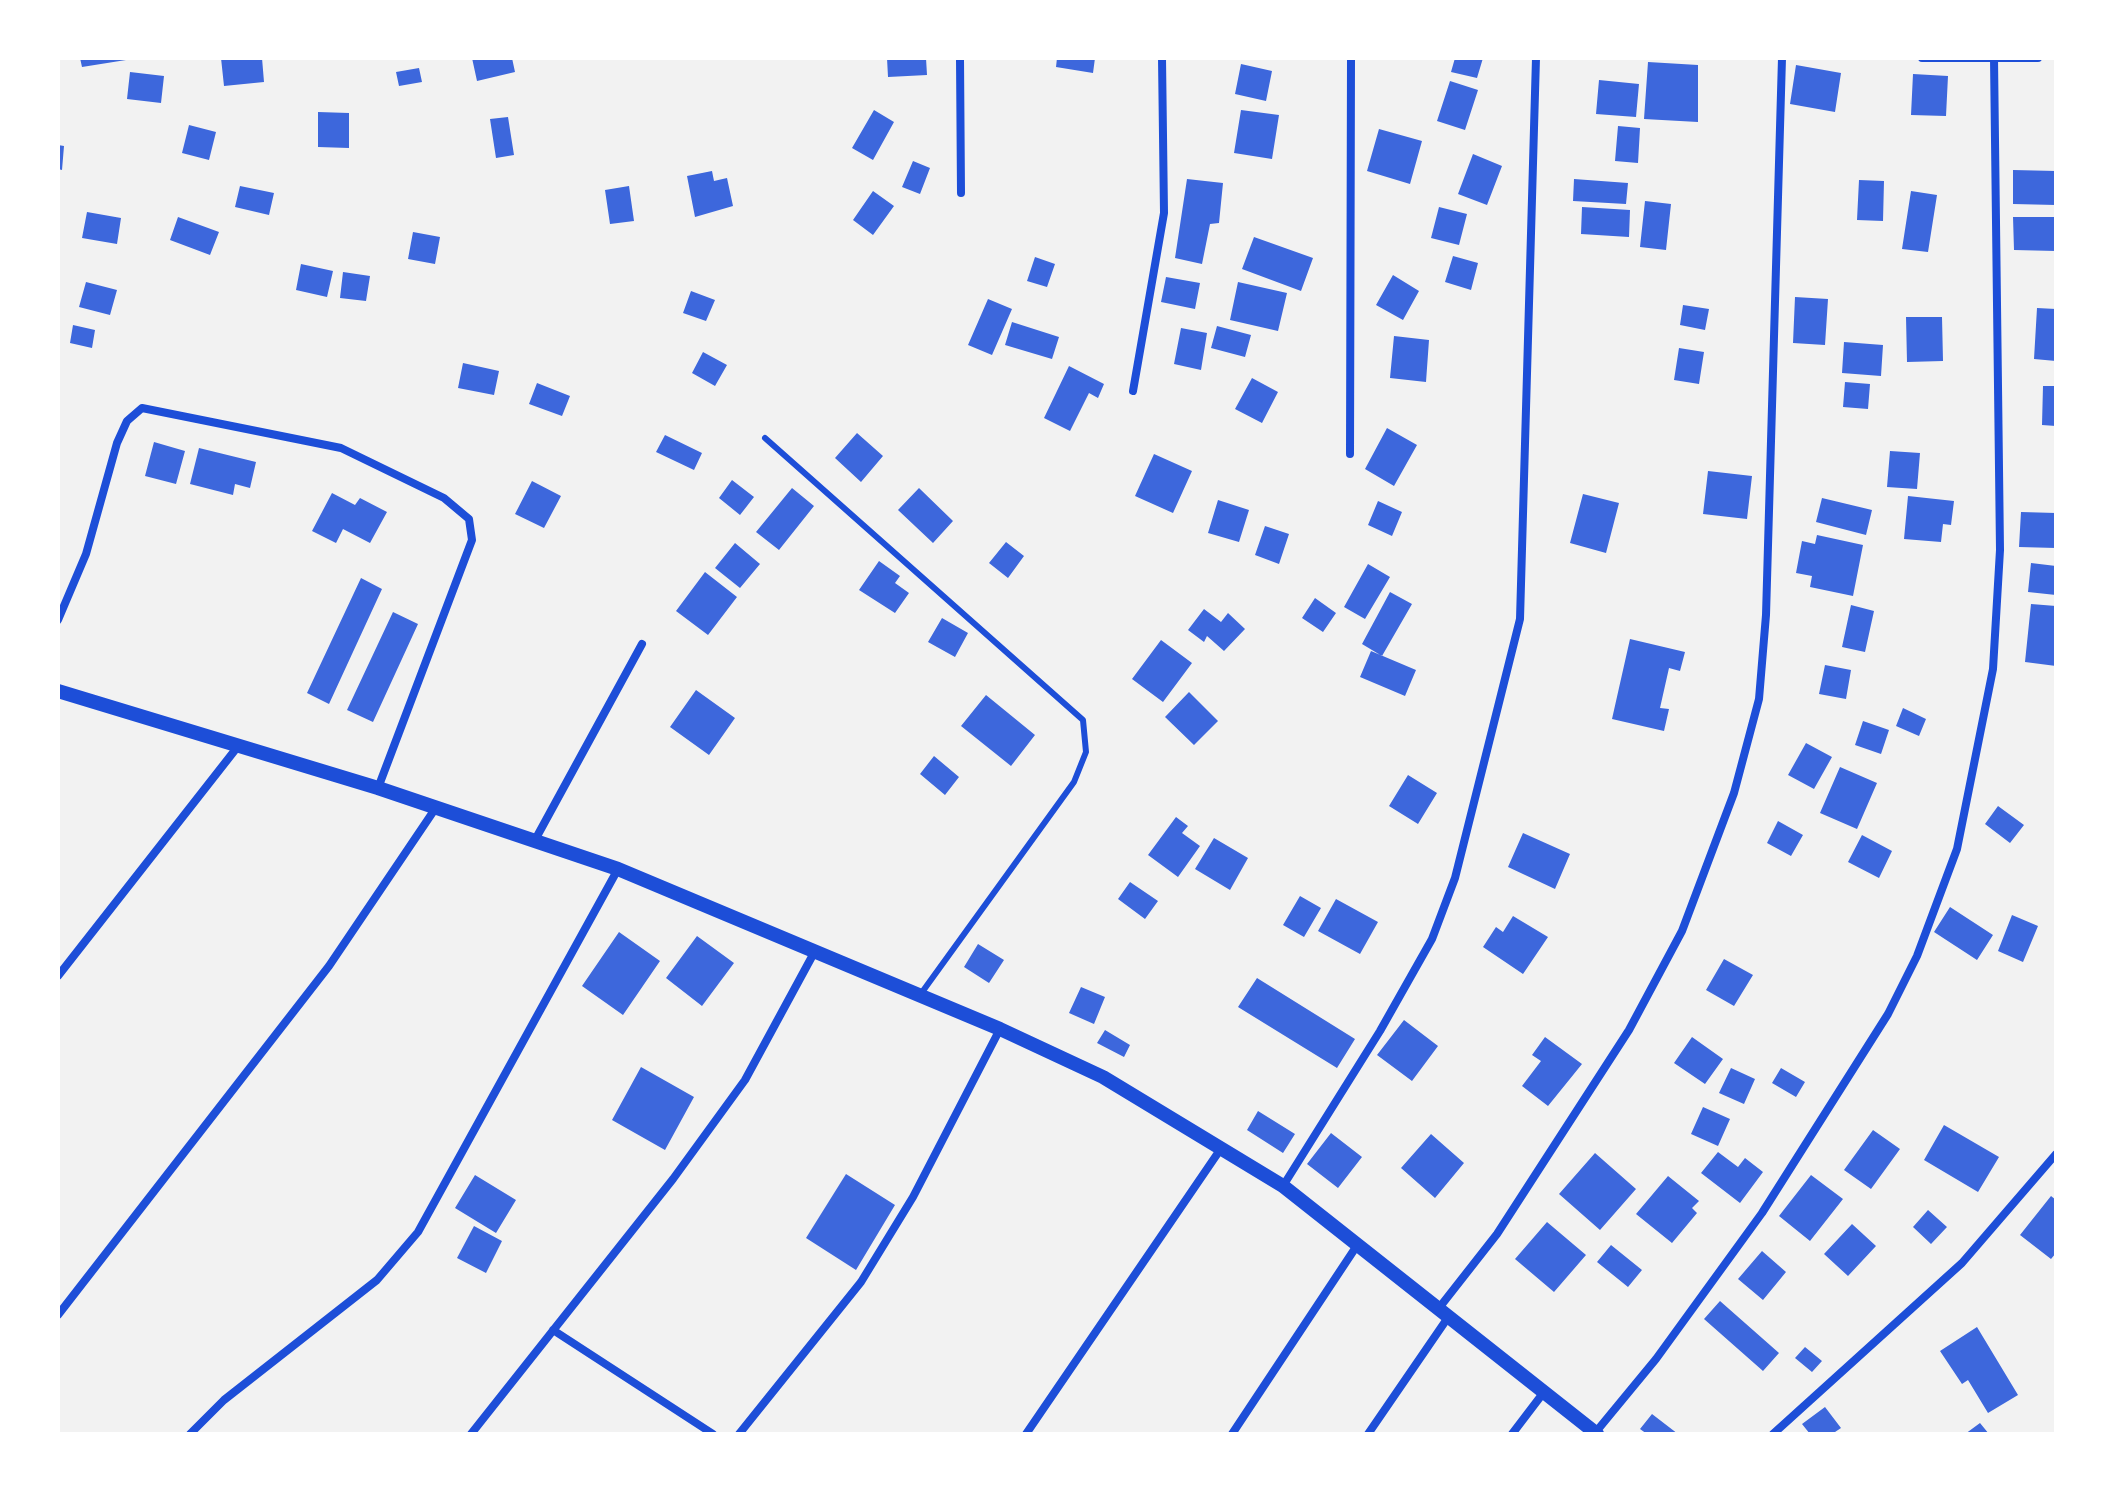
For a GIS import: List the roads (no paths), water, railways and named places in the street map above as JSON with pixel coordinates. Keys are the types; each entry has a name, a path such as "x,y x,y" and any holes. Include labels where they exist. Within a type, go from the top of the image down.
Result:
{"street":[{"path":"960,58 961,193"},
{"path":"1133,391 1164,213 1162,58"},
{"path":"1350,454 1351,58"},
{"path":"1283,1186 1432,939 1455,878 1520,619 1536,58"},
{"path":"1368,1434 1629,1030 1682,931 1734,793 1759,699 1766,615 1782,58"},
{"path":"1922,58 2038,58"},
{"path":"58,691 378,788 618,869 1000,1029 1103,1077 1222,1146 1283,1186 1596,1434 1656,1359 1762,1213 1888,1014 1917,956 1957,849 1993,669 2000,550 1994,59"},
{"path":"58,620 86,554 117,443 127,421 142,408 341,448 444,498 469,519 472,540 378,788"},
{"path":"535,840 642,644"},
{"path":"58,976 239,745"},
{"path":"58,1315 329,966 435,809"},
{"path":"190,1434 224,1400 377,1280 418,1232 618,869"},
{"path":"471,1434 673,1179 745,1080 815,951"},
{"path":"739,1434 861,1282 913,1197 1000,1029"},
{"path":"1026,1434 1222,1146"},
{"path":"1773,1434 1962,1263 2056,1154"},
{"path":"1232,1434 1358,1244"},
{"path":"553,1330 713,1434"},
{"path":"1512,1434 1544,1392"}],"lane":[{"path":"765,438 1083,720 1086,752 1074,782 920,995"}]}
